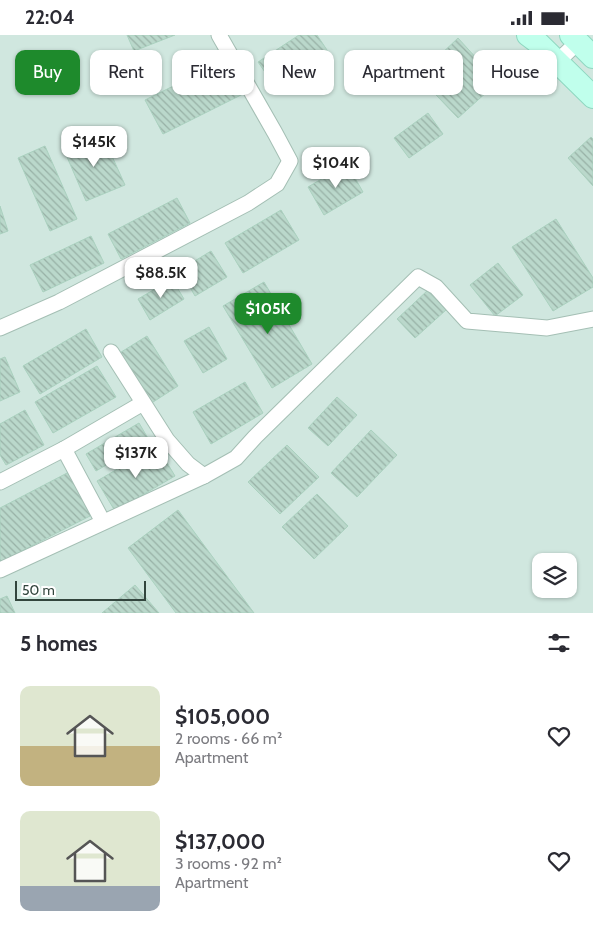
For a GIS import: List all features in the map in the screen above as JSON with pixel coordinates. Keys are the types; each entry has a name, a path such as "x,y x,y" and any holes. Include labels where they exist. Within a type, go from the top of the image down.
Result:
{"main road":[{"path":"528,35 544,50"},
{"path":"557,62 593,97"}],"street":[{"path":"0,328 68,298 248,203 277,184 290,161 219,35"},
{"path":"557,62 581,45"},
{"path":"0,570 204,476 236,458 262,430 418,277 436,287 468,321 547,328 593,319"},
{"path":"111,352 167,440 188,464 204,476"},
{"path":"0,482 64,449 144,403"},
{"path":"64,449 103,522"}],"shaded area":[{"path":"0,35 593,35 593,613 0,613"}],"building":[{"path":"127,35 175,35 137,50 134,50"},
{"path":"299,35 317,35 327,50 276,50"},
{"path":"458,38 473,54 473,95 484,95 458,118 436,95 463,95 463,50 445,50"},
{"path":"264,58 264,71 258,62"},
{"path":"172,87 172,95 241,95 163,134 145,100 155,95 162,95 162,92"},
{"path":"428,113 443,134 409,158 394,138"},
{"path":"102,134 125,185 86,201 64,150"},
{"path":"591,137 593,139 593,186 568,158"},
{"path":"45,146 77,219 50,231 18,158"},
{"path":"347,164 363,192 324,215 308,187"},
{"path":"177,198 190,223 121,259 108,234"},
{"path":"0,206 8,231 0,234"},
{"path":"281,210 299,240 243,273 225,243"},
{"path":"556,219 593,278 593,287 553,311 512,247"},
{"path":"91,236 104,263 43,292 30,265"},
{"path":"211,251 227,277 195,296 180,270"},
{"path":"498,263 523,295 495,316 470,285"},
{"path":"172,279 184,299 150,320 138,299"},
{"path":"264,282 312,364 272,388 223,306"},
{"path":"428,290 446,310 415,338 397,319"},
{"path":"209,327 227,359 203,373 184,341"},
{"path":"86,329 102,357 40,394 23,366"},
{"path":"147,336 178,386 150,404 118,354"},
{"path":"5,357 20,392 0,401 0,359"},
{"path":"97,366 116,397 53,433 35,402"},
{"path":"245,382 263,413 211,444 193,412"},
{"path":"337,397 357,415 328,446 308,428"},
{"path":"25,410 44,445 6,465 0,455 0,424"},
{"path":"139,423 149,440 96,471 86,454"},
{"path":"371,430 397,455 357,497 331,473"},
{"path":"287,445 319,477 280,514 248,482"},
{"path":"157,446 175,476 115,511 97,481"},
{"path":"69,472 92,515 0,562 0,508"},
{"path":"317,494 348,526 314,559 282,527"},
{"path":"178,510 254,613 176,613 128,548"},
{"path":"135,585 159,613 102,613"},
{"path":"7,596 15,613 0,613 0,599"}]}
